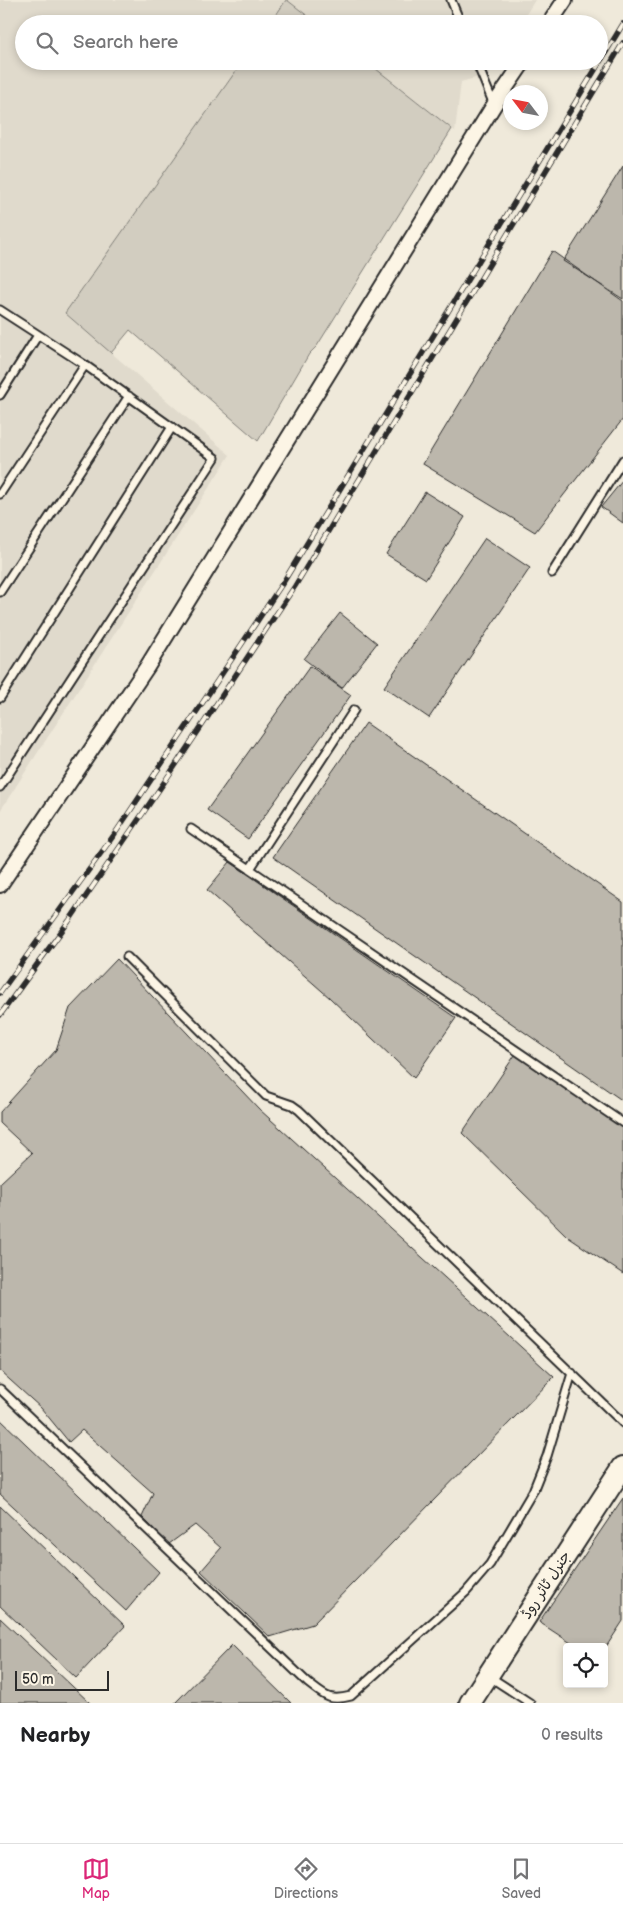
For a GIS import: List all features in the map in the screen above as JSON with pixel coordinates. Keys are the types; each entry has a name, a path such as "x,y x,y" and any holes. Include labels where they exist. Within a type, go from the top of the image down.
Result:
{"street":[{"path":"555,15 565,0"},
{"path":"0,885 147,667 518,70"},
{"name":"جنرل ٹائر روڈ","path":"470,1703 623,1467"}],"lane":[{"path":"451,0 457,15"},
{"path":"480,70 494,106"},
{"path":"0,310 85,365 214,458 0,787"},
{"path":"0,395 38,336"},
{"path":"0,494 85,365"},
{"path":"0,592 129,396"},
{"path":"0,698 172,427"},
{"path":"552,573 623,460"},
{"path":"250,869 354,710"},
{"path":"191,829 623,1123"},
{"path":"126,957 266,1096 292,1105 299,1110 623,1423"},
{"path":"0,1388 308,1682 324,1695 336,1700 351,1696 466,1592 490,1564 533,1492 572,1373"},
{"path":"488,1675 530,1703"}],"shaded area":[{"path":"0,0 286,0 276,15 15,15 15,70 237,70 65,313 230,455 0,811"},
{"path":"287,0 535,0 526,15 306,15"},
{"path":"287,0 306,15 276,15"},
{"path":"237,70 377,70 452,129 317,346 309,354 258,441 130,330 111,353 65,313"},
{"path":"377,70 491,70 489,74 461,82 455,131"}],"building":[{"path":"623,166 623,299 563,261"},
{"path":"552,251 623,301 623,419 535,532 423,464"},
{"path":"623,480 623,523 601,507"},
{"path":"425,492 465,517 426,579 386,554"},
{"path":"485,538 530,568 429,718 384,687"},
{"path":"340,613 377,643 342,688 304,659"},
{"path":"310,666 351,695 248,839 207,810"},
{"path":"366,723 623,902 623,1101 273,857"},
{"path":"230,862 456,1018 414,1078 330,998 207,890"},
{"path":"117,959 259,1109 554,1377 313,1624 270,1637 201,1571 221,1548 195,1525 169,1544 142,1517 153,1493 82,1430 69,1442 41,1408 0,1371 0,1183 32,1153 0,1123 0,1112 56,1050 70,1008"},
{"path":"515,1055 623,1128 623,1274 568,1237 462,1133"},
{"path":"0,1419 159,1572 126,1611 0,1494"},
{"path":"623,1498 623,1621 608,1644 571,1643 539,1622"},
{"path":"0,1506 125,1626 76,1678 0,1606"},
{"path":"0,1618 90,1703 0,1703"},
{"path":"232,1645 291,1703 175,1703"}],"railway":[{"path":"608,49 623,24"},
{"path":"608,68 623,43"},
{"path":"0,993 114,835 284,581 595,70"},
{"path":"0,1015 69,921 295,586 607,70"}]}
